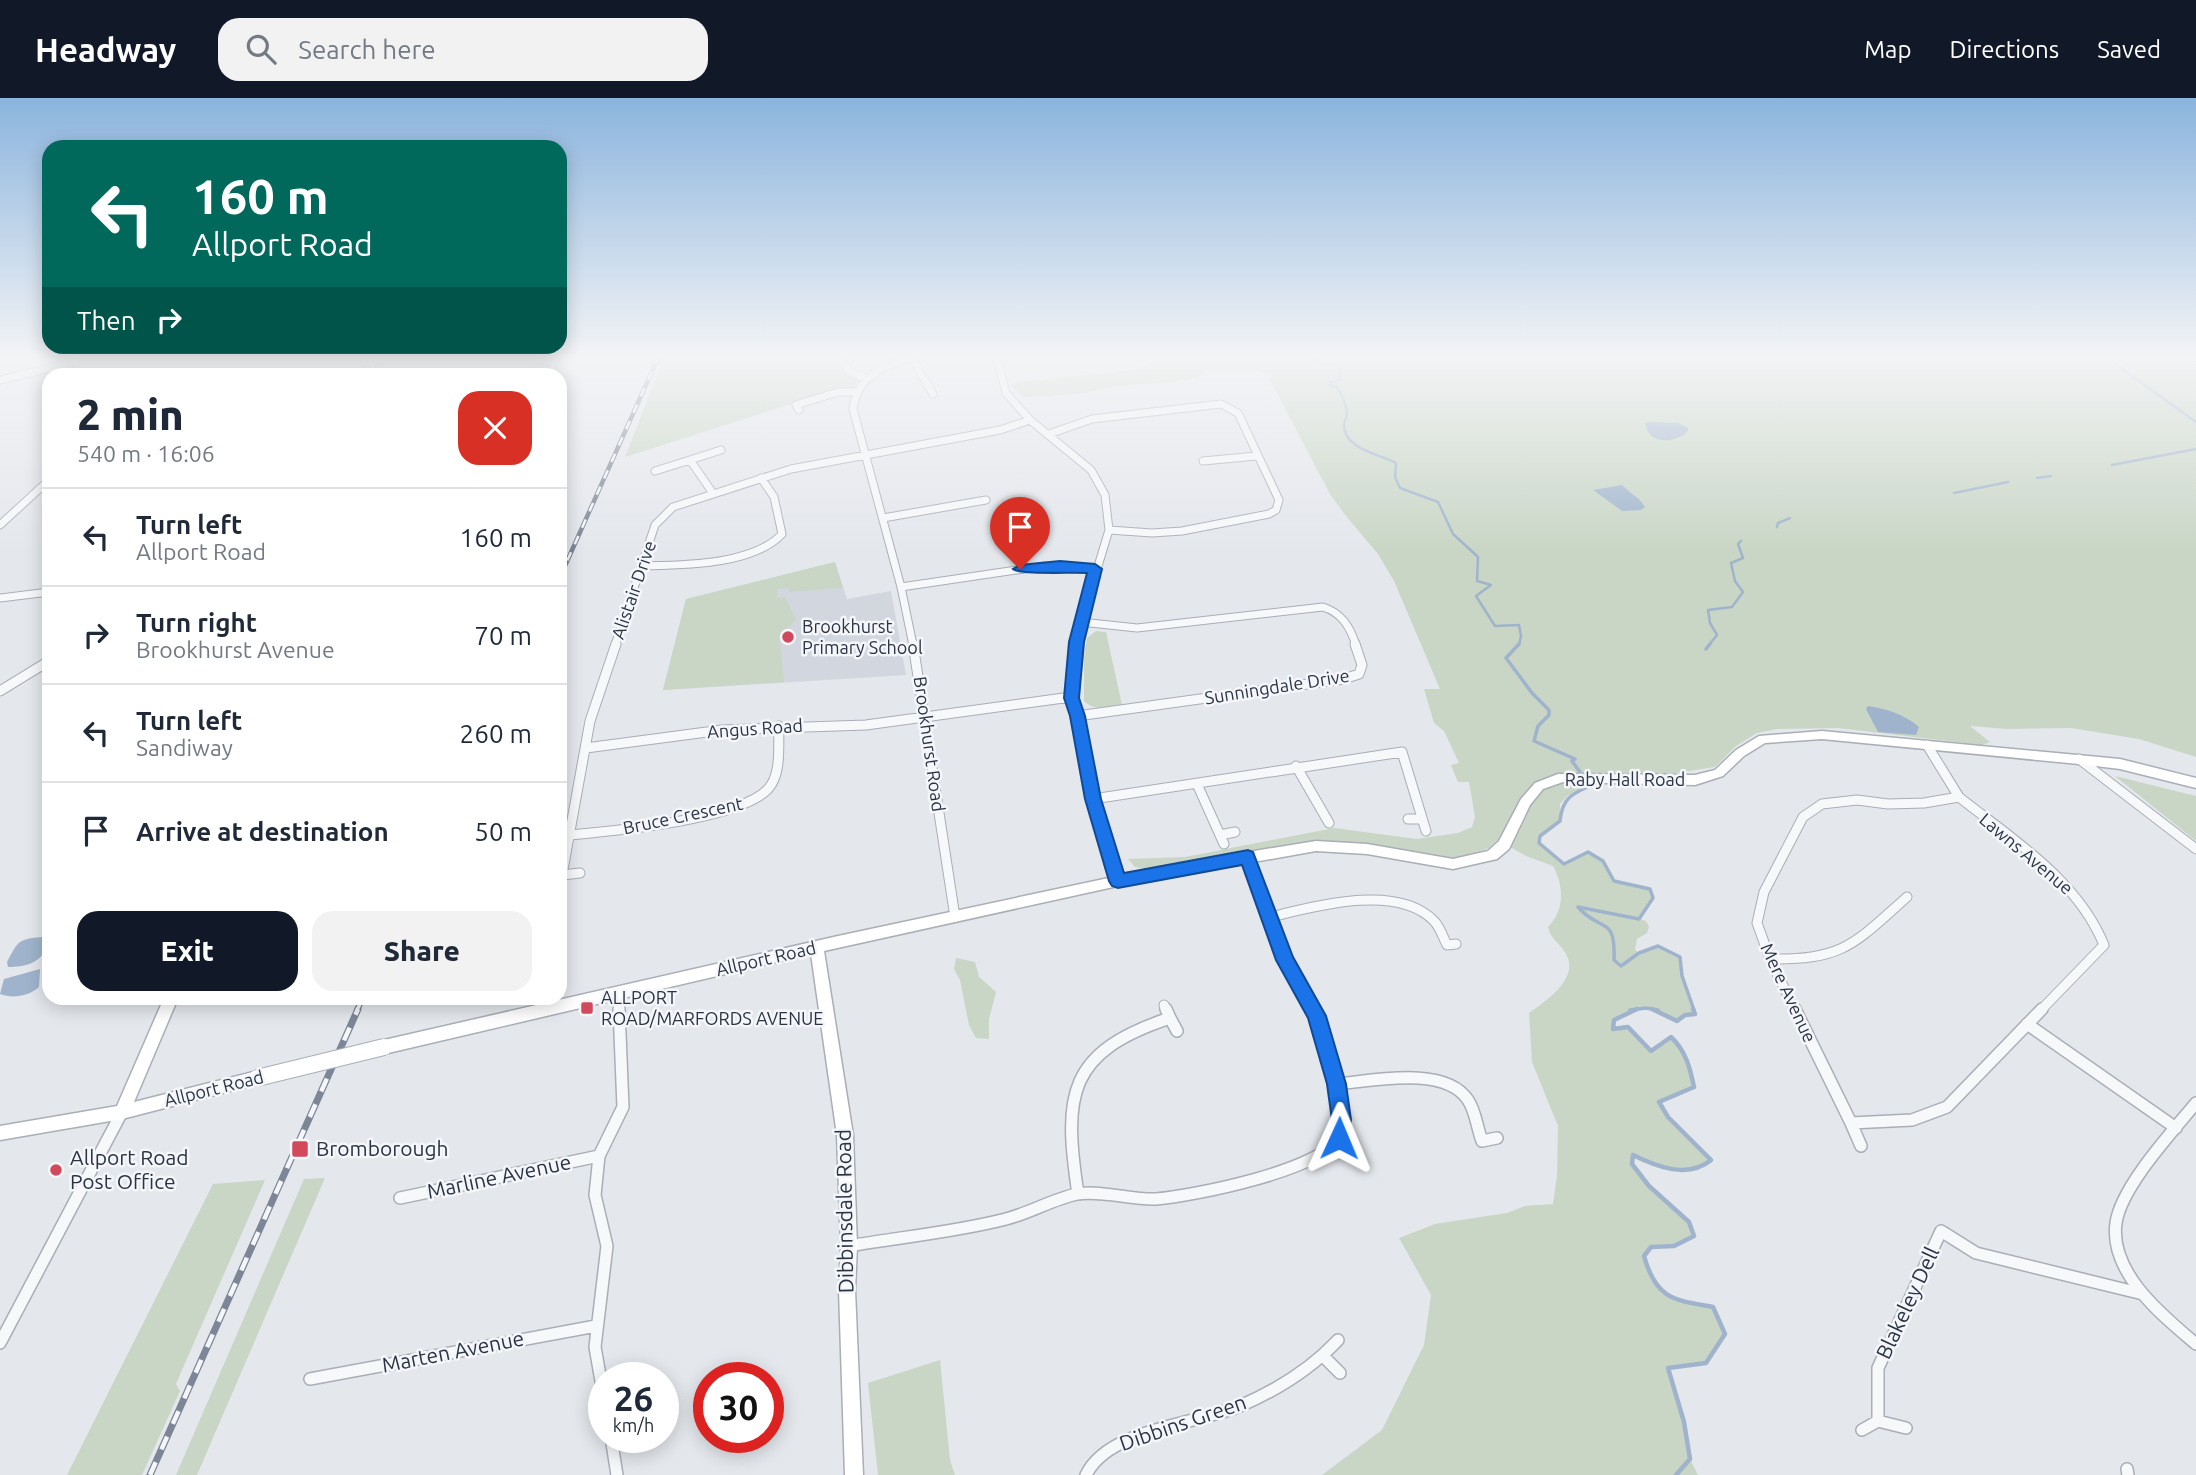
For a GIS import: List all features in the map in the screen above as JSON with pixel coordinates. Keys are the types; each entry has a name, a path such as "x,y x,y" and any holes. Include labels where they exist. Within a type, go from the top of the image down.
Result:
{"street":[{"name":"Brookhurst Road","path":"856,422 901,587 919,672 955,917"},
{"name":"Alistair Drive","path":"567,845 590,721 656,525 664,513 673,506 712,492 791,468 1000,430 1023,422"},
{"path":"1033,422 1074,454 1099,482 1105,495 1109,530 1081,622 1071,698 1093,799 1118,881"},
{"path":"1049,434 1082,422"},
{"path":"1109,530 1152,533 1182,531 1269,514 1276,510 1279,500 1242,422"},
{"path":"655,471 721,450"},
{"path":"1203,461 1256,456"},
{"path":"690,460 712,492"},
{"path":"644,566 694,565 772,546 782,534 774,497 761,478"},
{"path":"0,525 42,486"},
{"path":"883,518 986,500"},
{"path":"901,587 1044,566 1095,569"},
{"path":"0,598 42,593"},
{"name":"Sunningdale Drive","path":"1077,716 1344,678 1359,674 1362,665 1342,615 1334,609 1323,607 1137,628 1081,622"},
{"path":"0,691 42,665"},
{"name":"Angus Road","path":"586,748 722,730 866,725 1071,698"},
{"name":"Bruce Crescent","path":"569,835 626,830 691,817 761,797 774,780 779,726"},
{"name":"Raby Hall Road","path":"1248,857 1316,846 1367,849 1453,864 1492,855 1504,845 1525,802 1539,786 1562,777 1695,780 1719,773 1740,753 1763,739 1797,735 1822,735 2079,759 2120,764 2196,783"},
{"name":"Lawns Avenue","path":"1927,745 1959,797 2063,883 2077,897 2101,933 2104,945 2027,1024"},
{"path":"1093,799 1197,784 1296,765 1402,752 1426,831"},
{"path":"2079,759 2196,849"},
{"path":"1296,765 1329,823"},
{"path":"1197,784 1222,839 1235,832"},
{"name":"Mere Avenue","path":"1861,1146 1770,959 1757,923 1763,892 1803,817 1822,804 1924,803 1959,797"},
{"path":"1408,819 1423,819"},
{"path":"849,1247 1006,1219 1078,1194 1176,1199 1304,1164 1325,1153 1339,1138 1342,1120 1337,1084 1317,1016 1285,960 1248,857"},
{"name":"Allport Road","path":"0,1133 122,1112 384,1047 817,948 1118,881 1248,857"},
{"name":"Alistair Drive","path":"567,874 580,873"},
{"path":"1770,959 1813,958 1835,953 1871,929 1907,897"},
{"path":"1270,916 1336,902 1392,902 1424,912 1435,921 1447,945 1456,944"},
{"name":"Dibbinsdale Road","path":"817,948 845,1135 849,1247 847,1290 854,1475"},
{"path":"598,1362 596,1325 607,1246 595,1195 599,1156 623,1107 618,994"},
{"path":"0,1343 122,1112 168,1005"},
{"path":"1164,1005 1177,1031"},
{"path":"1078,1194 1070,1118 1077,1085 1088,1064 1124,1035 1170,1018"},
{"path":"1851,1123 1914,1121 1932,1116 1947,1107 2027,1024 2176,1128"},
{"path":"1337,1084 1430,1077 1448,1082 1466,1097 1477,1142 1497,1138"},
{"path":"2196,1103 2122,1203 2115,1224 2120,1251 2129,1274 2168,1322 2196,1344"},
{"name":"Marline Avenue","path":"400,1198 599,1156"},
{"name":"Blakeley Dell","path":"1878,1421 1878,1368 1941,1231 1976,1252 2143,1294"},
{"name":"Marten Avenue","path":"310,1379 596,1325"},
{"name":"Dibbins Green","path":"1086,1475 1096,1457 1108,1449 1147,1433 1205,1419 1259,1397 1324,1357 1338,1340"},
{"path":"1324,1357 1340,1373"},
{"path":"1862,1430 1878,1421 1906,1428"},
{"path":"614,1453 617,1475"}],"shaded area":[{"name":"Brookhurst Primary School","path":"835,562 847,599 891,591 906,675 663,690 686,599"}],"green space":[{"path":"639,422 734,422 625,457"},
{"path":"1292,422 2196,422 2196,757 2139,739 2071,728 2007,729 1970,726 1990,742 1982,745 1838,728 1777,729 1757,733 1736,746 1715,767 1590,786 1567,796 1560,804 1560,821 1540,836 1539,843 1564,864 1588,852 1603,861 1614,881 1650,889 1653,898 1639,919 1646,921 1649,927 1647,933 1637,939 1635,950 1639,953 1658,946 1680,957 1695,1014 1685,1015 1677,1021 1653,1009 1638,1008 1614,1020 1613,1028 1628,1027 1651,1051 1671,1037 1680,1047 1689,1066 1694,1087 1659,1103 1675,1125 1711,1160 1704,1166 1685,1170 1652,1164 1634,1156 1632,1164 1649,1186 1689,1222 1694,1236 1674,1246 1650,1247 1644,1256 1653,1282 1667,1296 1713,1307 1725,1334 1706,1363 1668,1368 1684,1422 1690,1459 1698,1475 1322,1475 1382,1430 1424,1345 1431,1295 1399,1238 1435,1224 1507,1213 1525,1206 1553,1204 1557,1175 1558,1126 1532,1062 1529,1013 1559,988 1569,972 1566,954 1548,927 1558,913 1561,898 1553,866 1526,856 1498,840 1489,848 1455,859 1313,841 1150,870 1135,867 1128,859 1185,857 1334,828 1417,839 1458,833 1472,827 1475,817 1469,782 1458,782 1451,765 1459,763 1444,731 1434,723 1424,689 1440,689 1394,581 1378,554 1330,494"},
{"path":"835,562 843,588 789,592 789,588 778,589 777,598 785,597 796,620 779,636 784,682 663,690 686,599"},
{"path":"1096,631 1106,632 1122,705 1097,708 1084,701 1084,656 1087,638"},
{"path":"2115,776 2196,796 2196,841"},
{"path":"956,958 975,962 979,977 996,992 989,1019 989,1039 976,1038 969,1025 960,980 954,969"},
{"path":"325,1178 197,1475 176,1475 304,1179"},
{"path":"265,1180 176,1384 180,1391 142,1475 67,1475 213,1184"},
{"path":"940,1360 950,1460 955,1475 878,1475 868,1383"}],"water":[{"path":"1645,423 1679,423 1688,428 1688,431 1669,440 1656,439 1647,430"},
{"path":"1622,485 1645,507 1641,510 1622,511 1593,490"},
{"path":"1868,706 1901,715 1919,727 1916,735 1878,732 1866,709"},
{"path":"42,937 41,957 26,965 8,967 7,962 19,943"},
{"path":"40,969 39,987 35,990 15,996 0,994 4,979"}],"waterway":[{"path":"1345,422 1346,433 1356,445 1396,463 1395,477 1400,488 1438,502 1453,534 1478,557 1477,581 1491,585 1476,596 1495,626 1519,625 1519,645"},
{"path":"2112,465 2196,449"},
{"path":"2037,478 2051,476"},
{"path":"1954,493 2008,482"},
{"path":"1777,527 1778,523 1790,518"},
{"path":"1709,645 1717,635 1710,623 1708,610 1732,607 1743,592 1735,581 1731,563 1743,558 1738,544 1741,541"},
{"path":"1519,644 1506,658 1532,693 1549,710 1549,715 1538,726 1534,741 1575,759 1572,761 1590,786 1565,802 1560,821 1540,836 1539,843 1564,864 1588,852 1603,861 1614,881 1650,889 1653,898 1639,919 1578,907 1609,930 1614,946 1614,960 1621,966 1639,953 1658,946 1680,957 1682,976 1694,1010"},
{"path":"1706,649 1710,644"},
{"path":"1630,1010 1637,1009"},
{"path":"1637,1009 1614,1020 1613,1029 1628,1027 1651,1051 1671,1037 1676,1042 1687,1060 1694,1087 1659,1102 1668,1117 1711,1160 1702,1166 1683,1170 1662,1167 1633,1155 1632,1164 1649,1186 1689,1222 1694,1236 1674,1246 1651,1247 1644,1256 1654,1281 1668,1295 1677,1299 1713,1307 1725,1334 1706,1363 1668,1368 1684,1422 1690,1459 1676,1475"},
{"path":"1637,1009 1652,1009"},
{"path":"1652,1009 1658,1010"},
{"path":"1652,1009 1677,1021 1685,1015 1695,1014 1693,1009"}],"railway":[{"path":"567,561 629,422"},
{"path":"357,1010 360,1005"},
{"path":"150,1475 358,1009"}],"place":[{"name":"Brookhurst Primary School","path":"788,637"},
{"name":"ALLPORT ROAD/MARFORDS AVENUE","path":"587,1008"},
{"name":"Bromborough","path":"300,1149"},
{"name":"Allport Road Post Office","path":"56,1170"}],"route":[{"path":"1020,569 1060,566 1095,569 1076,642 1071,698 1093,799 1118,881 1248,857 1285,960 1317,1016 1337,1084 1342,1120 1339,1138"}]}
